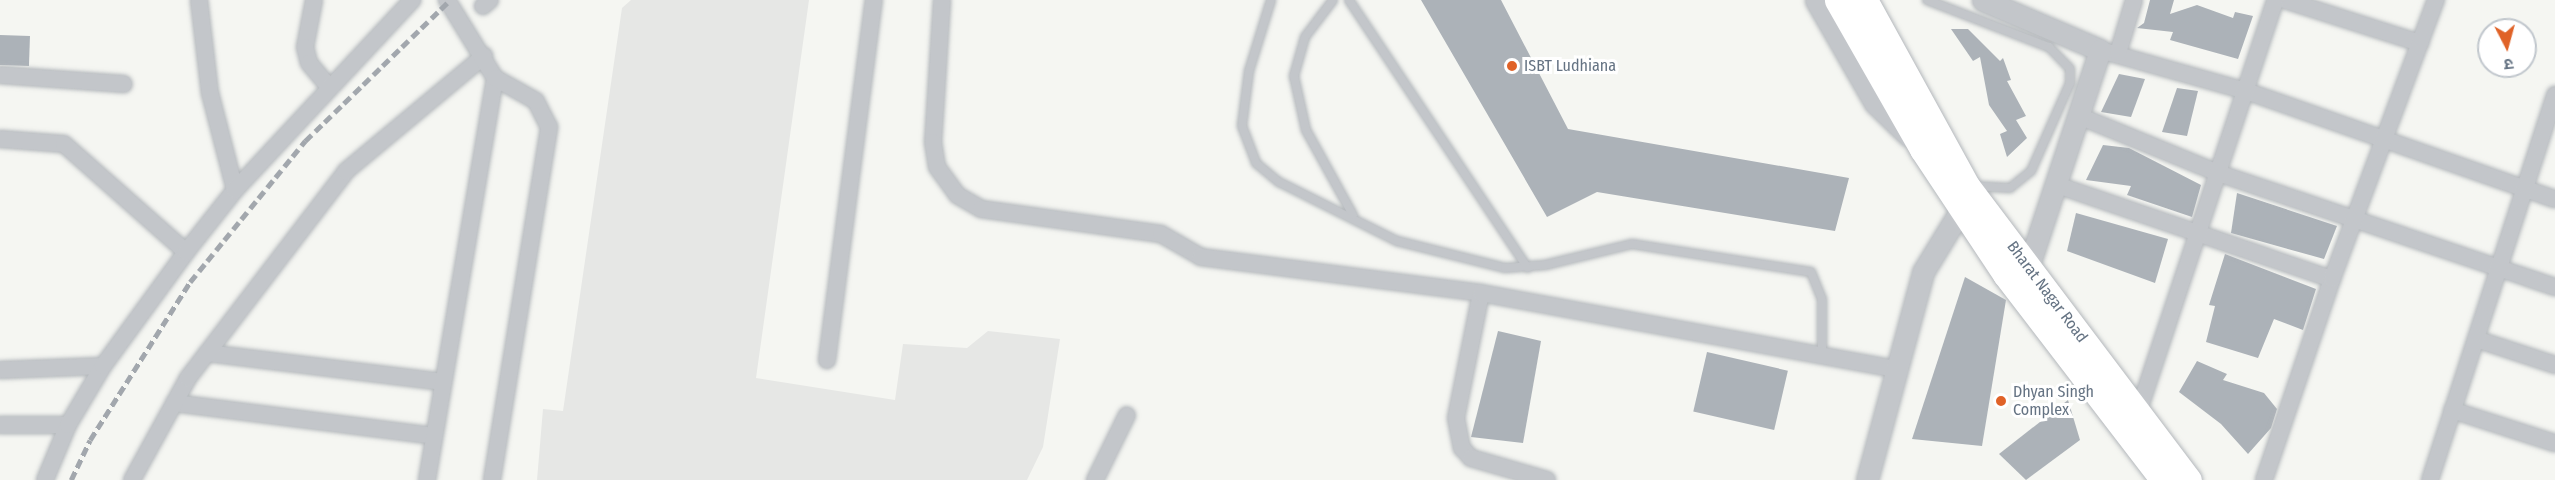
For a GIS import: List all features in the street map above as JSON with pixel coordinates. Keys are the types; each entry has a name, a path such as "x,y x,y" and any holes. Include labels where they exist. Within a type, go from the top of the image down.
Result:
{"main road":[{"path":"1838,0 1907,103"},
{"path":"1864,0 1907,103"},
{"name":"Bharat Nagar Road","path":"1907,103 1923,149 2028,268 2188,480"},
{"name":"Bharat Nagar Road","path":"1907,103 1965,197 2006,274 2164,480"}],"street":[{"path":"199,0 210,93 234,190"},
{"path":"314,0 305,46 309,63 329,87"},
{"path":"45,480 68,424 103,366 186,252 234,190 412,0"},
{"path":"447,0 484,56 495,78 536,101 549,127 492,480"},
{"path":"827,360 874,0"},
{"path":"942,0 933,115 937,167 957,195 981,209 1137,228 1174,239 1201,257 1481,293 1895,369"},
{"path":"1816,0 1875,103 1923,149"},
{"path":"1983,0 2109,52 2246,91 2386,137 2555,200"},
{"path":"2028,268 2079,116 2134,0"},
{"path":"2138,413 2200,234 2275,0"},
{"path":"2285,0 2420,43"},
{"path":"2264,480 2332,279 2436,0"},
{"path":"132,480 174,403 207,353 346,171 484,56"},
{"path":"0,75 124,84"},
{"path":"427,480 495,78"},
{"path":"2430,480 2554,101"},
{"path":"2079,116 2218,173 2555,287"},
{"path":"0,139 64,144 186,252"},
{"path":"2057,185 2332,279"},
{"path":"1867,480 1895,369 1923,272 1965,197"},
{"path":"1481,293 1456,418 1462,448 1471,458 1547,480"},
{"path":"2476,339 2555,365"},
{"path":"207,353 443,382"},
{"path":"0,370 103,366"},
{"path":"174,403 434,436"},
{"path":"2452,410 2555,443"},
{"path":"1095,480 1127,415"},
{"path":"0,425 68,424"}],"lane":[{"path":"1271,0 1243,97 1247,148 1256,163 1278,182 1353,215 1371,229 1432,252 1505,268 1528,268 1632,244 1811,272 1822,299 1822,356"},
{"path":"1333,0 1305,37 1294,76 1306,130 1353,215"},
{"path":"1349,0 1528,268"},
{"path":"1927,0 2049,47 2070,69 2067,93 2031,171 2010,188 1965,197"}],"shaded area":[{"path":"631,0 809,0 756,378 895,400 903,344 967,348 988,331 1060,339 1043,447 1027,480 537,480 543,409 563,411 622,8"}],"building":[{"path":"1421,0 1501,0 1568,129 1849,178 1835,231 1597,192 1547,217"},
{"path":"2150,0 2174,0 2170,14 2197,5 2233,18 2235,12 2253,16 2238,59 2170,40 2173,32 2137,28 2144,23"},
{"path":"1951,29 1968,29 2000,61 2003,58 2011,80 2007,81 2026,116 2016,120 2027,138 2007,157 2000,134 2007,131 1989,105 1980,57 1973,61"},
{"path":"0,35 30,36 29,66 0,65"},
{"path":"2119,74 2145,79 2131,117 2101,112"},
{"path":"2177,88 2198,91 2187,136 2162,132"},
{"path":"2103,145 2129,148 2201,185 2192,217 2127,195 2131,186 2086,180"},
{"path":"2237,193 2337,226 2324,259 2231,233"},
{"path":"2076,213 2168,239 2155,283 2067,251"},
{"path":"2225,254 2316,289 2303,330 2274,319 2258,358 2206,342 2215,306 2209,305"},
{"path":"1965,277 2006,300 1982,446 1912,439"},
{"path":"1498,331 1541,341 1523,443 1471,437"},
{"path":"1707,352 1788,371 1774,430 1693,411"},
{"path":"2197,361 2227,374 2223,380 2264,393 2277,409 2271,428 2248,454 2221,424 2179,392"},
{"path":"2068,400 2080,440 2026,480 1999,454"}],"railway":[{"path":"71,480 90,440 190,282 305,141 450,0"}],"place":[{"name":"ISBT Ludhiana","path":"1512,66"},
{"name":"Dhyan Singh Complex","path":"2001,401"}]}
